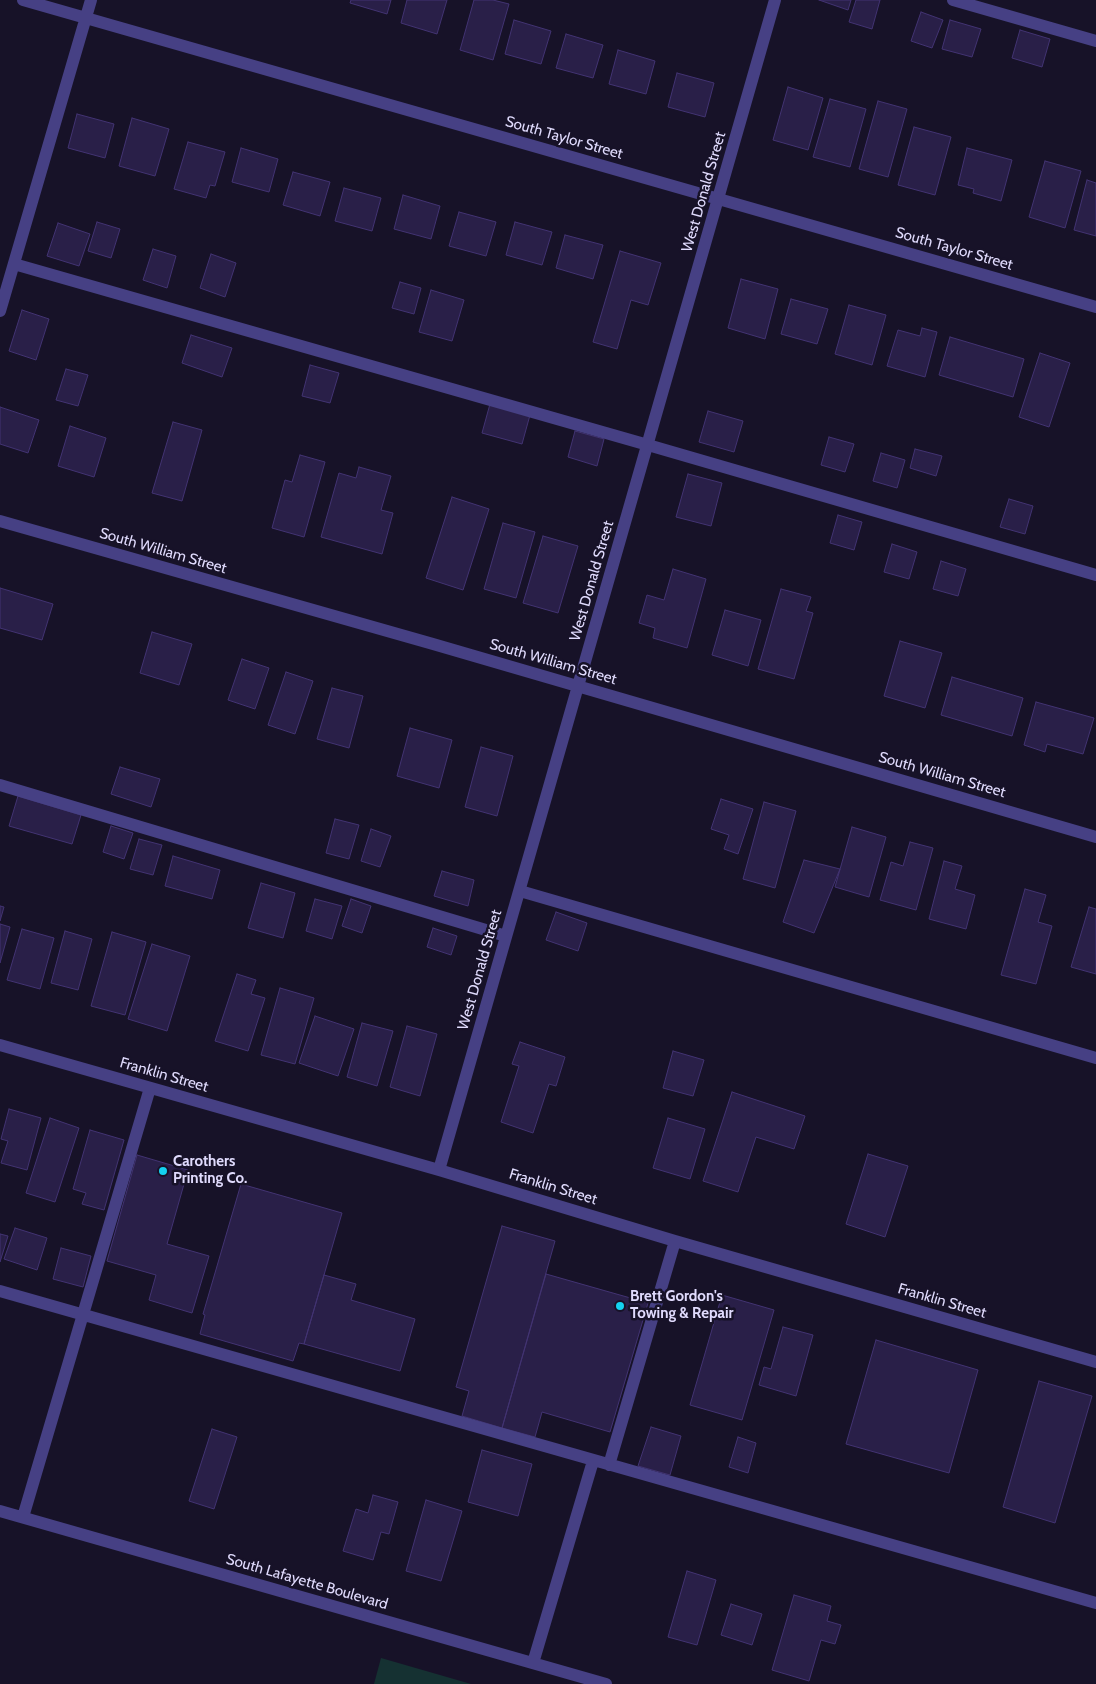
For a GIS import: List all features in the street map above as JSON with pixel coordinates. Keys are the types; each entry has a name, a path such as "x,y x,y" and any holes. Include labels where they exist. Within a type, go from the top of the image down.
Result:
{"street":[{"name":"South Taylor Street","path":"23,0 1096,307"},
{"path":"0,311 90,0"},
{"name":"West Donald Street","path":"439,1170 775,0"},
{"path":"953,0 1096,41"},
{"path":"14,264 1096,575"},
{"name":"South William Street","path":"0,521 1096,836"},
{"path":"0,786 506,936"},
{"path":"520,891 1096,1058"},
{"name":"Franklin Street","path":"0,1045 439,1170 1096,1362"},
{"path":"22,1517 150,1088"},
{"path":"609,1465 675,1240"},
{"path":"0,1291 1096,1603"},
{"path":"533,1663 593,1461"},
{"name":"South Lafayette Boulevard","path":"0,1511 606,1684"}],"green space":[{"path":"381,1658 471,1684 374,1684"}],"building":[{"path":"351,0 391,0 387,14 350,3"},
{"path":"407,0 447,0 437,34 401,23"},
{"path":"474,0 493,0 509,4 493,60 460,50"},
{"path":"819,0 851,0 848,10"},
{"path":"856,0 880,0 872,29 849,22"},
{"path":"921,12 943,20 932,48 911,41"},
{"path":"514,20 551,31 541,64 505,54"},
{"path":"950,20 981,29 972,57 942,49"},
{"path":"1020,30 1050,39 1042,67 1012,58"},
{"path":"566,34 603,45 593,78 556,68"},
{"path":"618,50 655,61 646,94 609,84"},
{"path":"677,73 714,83 705,117 668,107"},
{"path":"788,87 823,98 808,150 773,140"},
{"path":"830,99 866,109 850,167 813,157"},
{"path":"878,101 907,109 888,177 859,169"},
{"path":"77,114 114,124 105,158 68,148"},
{"path":"132,118 169,129 155,176 119,166"},
{"path":"914,127 951,137 935,195 898,185"},
{"path":"188,142 225,152 215,186 210,185 206,198 174,189"},
{"path":"241,148 278,159 269,192 232,182"},
{"path":"967,148 1012,160 1001,201 973,193 974,189 958,185"},
{"path":"1045,161 1081,171 1065,228 1029,217"},
{"path":"293,172 330,182 320,216 283,205"},
{"path":"1087,180 1096,183 1096,236 1074,230"},
{"path":"344,188 381,198 372,231 335,221"},
{"path":"403,195 440,206 431,239 394,229"},
{"path":"459,212 496,222 486,256 449,246"},
{"path":"97,222 120,229 111,258 88,251"},
{"path":"515,222 552,232 542,265 506,255"},
{"path":"58,223 90,234 79,266 47,256"},
{"path":"565,235 603,245 593,279 556,268"},
{"path":"153,249 176,256 167,288 143,280"},
{"path":"620,251 661,263 648,305 631,300 617,349 593,342"},
{"path":"211,254 236,263 225,297 200,288"},
{"path":"741,279 778,289 765,339 728,328"},
{"path":"400,282 421,288 414,314 392,308"},
{"path":"431,290 464,300 452,341 419,332"},
{"path":"791,299 828,309 817,344 781,334"},
{"path":"849,305 886,315 872,365 835,354"},
{"path":"22,310 49,319 36,360 9,351"},
{"path":"922,328 937,332 925,377 887,366 898,330 920,336"},
{"path":"191,335 232,348 222,377 182,363"},
{"path":"950,337 1024,359 1013,397 939,375"},
{"path":"1040,353 1070,363 1049,427 1019,417"},
{"path":"310,365 339,373 330,403 302,396"},
{"path":"66,369 88,375 78,406 56,400"},
{"path":"490,404 530,415 522,444 482,433"},
{"path":"0,407 39,420 28,453 0,444"},
{"path":"708,411 743,421 734,452 699,442"},
{"path":"173,422 202,430 182,501 152,493"},
{"path":"70,426 106,438 94,477 58,466"},
{"path":"575,431 604,439 597,466 568,457"},
{"path":"829,437 854,444 845,472 821,465"},
{"path":"915,449 942,456 936,476 910,468"},
{"path":"881,453 905,460 897,488 873,481"},
{"path":"300,455 325,462 304,537 272,528 285,480 292,482"},
{"path":"359,467 391,476 381,510 393,513 382,554 321,537 339,473 356,478"},
{"path":"688,474 722,483 711,526 676,517"},
{"path":"452,497 489,509 463,590 426,578"},
{"path":"1009,499 1033,506 1025,534 1000,527"},
{"path":"838,515 862,522 854,550 830,543"},
{"path":"503,523 535,532 516,598 484,589"},
{"path":"543,536 578,546 558,613 523,603"},
{"path":"892,544 917,552 909,579 884,572"},
{"path":"941,561 966,569 958,596 933,589"},
{"path":"673,569 706,579 687,648 653,638 655,628 639,623 647,595 664,600"},
{"path":"0,588 53,604 42,640 0,628"},
{"path":"781,589 811,597 806,611 813,613 794,679 758,669"},
{"path":"725,610 761,620 748,666 712,655"},
{"path":"152,632 192,644 179,685 140,673"},
{"path":"900,641 942,653 925,708 884,696"},
{"path":"242,659 269,668 255,709 228,700"},
{"path":"286,672 313,681 295,734 268,725"},
{"path":"952,677 1023,698 1012,736 941,715"},
{"path":"332,688 363,696 349,748 317,739"},
{"path":"1036,702 1094,718 1083,754 1047,744 1045,752 1024,745"},
{"path":"410,728 452,740 439,788 397,776"},
{"path":"481,747 513,756 497,816 465,807"},
{"path":"120,767 160,779 151,807 111,794"},
{"path":"18,796 81,815 72,844 9,826"},
{"path":"721,799 753,809 738,854 724,849 729,835 711,829"},
{"path":"764,802 796,811 775,888 743,879"},
{"path":"335,819 359,825 349,859 326,853"},
{"path":"111,826 133,833 124,859 103,852"},
{"path":"852,827 886,837 869,897 835,887"},
{"path":"371,829 391,836 380,867 361,861"},
{"path":"139,839 162,845 153,875 130,869"},
{"path":"910,842 933,848 916,910 880,900 891,862 903,866"},
{"path":"173,856 220,870 212,899 165,886"},
{"path":"804,860 840,869 814,933 783,922"},
{"path":"944,861 962,866 955,889 975,895 966,929 929,919"},
{"path":"442,871 474,880 468,906 434,896"},
{"path":"261,883 295,893 283,938 248,928"},
{"path":"1025,889 1046,895 1038,922 1052,926 1036,984 1001,975"},
{"path":"315,899 342,906 332,939 306,931"},
{"path":"351,899 371,906 362,933 342,926"},
{"path":"0,906 4,907 0,921"},
{"path":"1089,907 1096,909 1096,974 1071,967"},
{"path":"556,912 587,923 578,951 546,940"},
{"path":"0,924 10,927 0,963"},
{"path":"433,928 457,936 451,955 427,947"},
{"path":"22,929 54,938 40,989 7,980"},
{"path":"65,931 92,939 78,990 51,983"},
{"path":"112,932 146,942 125,1015 91,1006"},
{"path":"152,944 190,956 167,1031 128,1019"},
{"path":"237,974 256,980 251,994 265,998 248,1051 215,1041"},
{"path":"280,988 314,998 295,1064 261,1055"},
{"path":"315,1016 354,1029 338,1076 299,1063"},
{"path":"362,1023 393,1031 377,1086 347,1077"},
{"path":"407,1026 437,1034 420,1096 390,1087"},
{"path":"520,1042 565,1057 556,1086 549,1084 533,1133 501,1122 519,1066 512,1064"},
{"path":"673,1051 704,1060 693,1096 663,1088"},
{"path":"732,1092 805,1116 794,1149 756,1137 738,1192 703,1181"},
{"path":"9,1109 41,1118 27,1170 1,1163 8,1141 1,1139"},
{"path":"50,1118 79,1128 55,1202 26,1193"},
{"path":"668,1118 705,1129 690,1179 653,1168"},
{"path":"90,1130 124,1140 104,1210 82,1204 86,1193 73,1189"},
{"path":"868,1154 908,1166 885,1237 846,1224"},
{"path":"137,1155 188,1170 167,1244 209,1256 192,1313 149,1300 156,1275 107,1261"},
{"path":"241,1184 342,1213 304,1344 299,1343 293,1361 200,1334 205,1315 203,1314"},
{"path":"502,1226 555,1241 502,1428 462,1416 469,1391 456,1387"},
{"path":"15,1228 47,1238 37,1270 4,1259"},
{"path":"0,1234 8,1236 0,1262"},
{"path":"61,1248 91,1256 83,1287 53,1279"},
{"path":"546,1274 648,1303 610,1432 542,1412 535,1437 502,1428"},
{"path":"324,1275 356,1284 351,1300 415,1319 400,1371 304,1344"},
{"path":"722,1295 774,1310 742,1420 690,1405"},
{"path":"783,1327 813,1335 796,1396 759,1385 764,1367 771,1369"},
{"path":"876,1340 978,1370 949,1473 846,1444"},
{"path":"1039,1381 1092,1396 1055,1523 1003,1507"},
{"path":"651,1427 681,1436 670,1475 638,1466"},
{"path":"212,1429 237,1437 214,1509 189,1501"},
{"path":"738,1437 756,1443 748,1473 729,1467"},
{"path":"482,1450 532,1464 518,1516 468,1502"},
{"path":"373,1495 398,1502 389,1534 381,1532 373,1560 343,1551 356,1509 368,1513"},
{"path":"426,1500 462,1511 441,1581 406,1571"},
{"path":"687,1571 716,1580 697,1645 668,1637"},
{"path":"794,1595 831,1606 827,1621 841,1625 835,1644 821,1640 809,1681 772,1670"},
{"path":"731,1604 762,1614 752,1645 721,1635"}],"place":[{"name":"Carothers Printing Co.","path":"163,1171"},
{"name":"Brett Gordon's Towing & Repair","path":"620,1306"}]}
